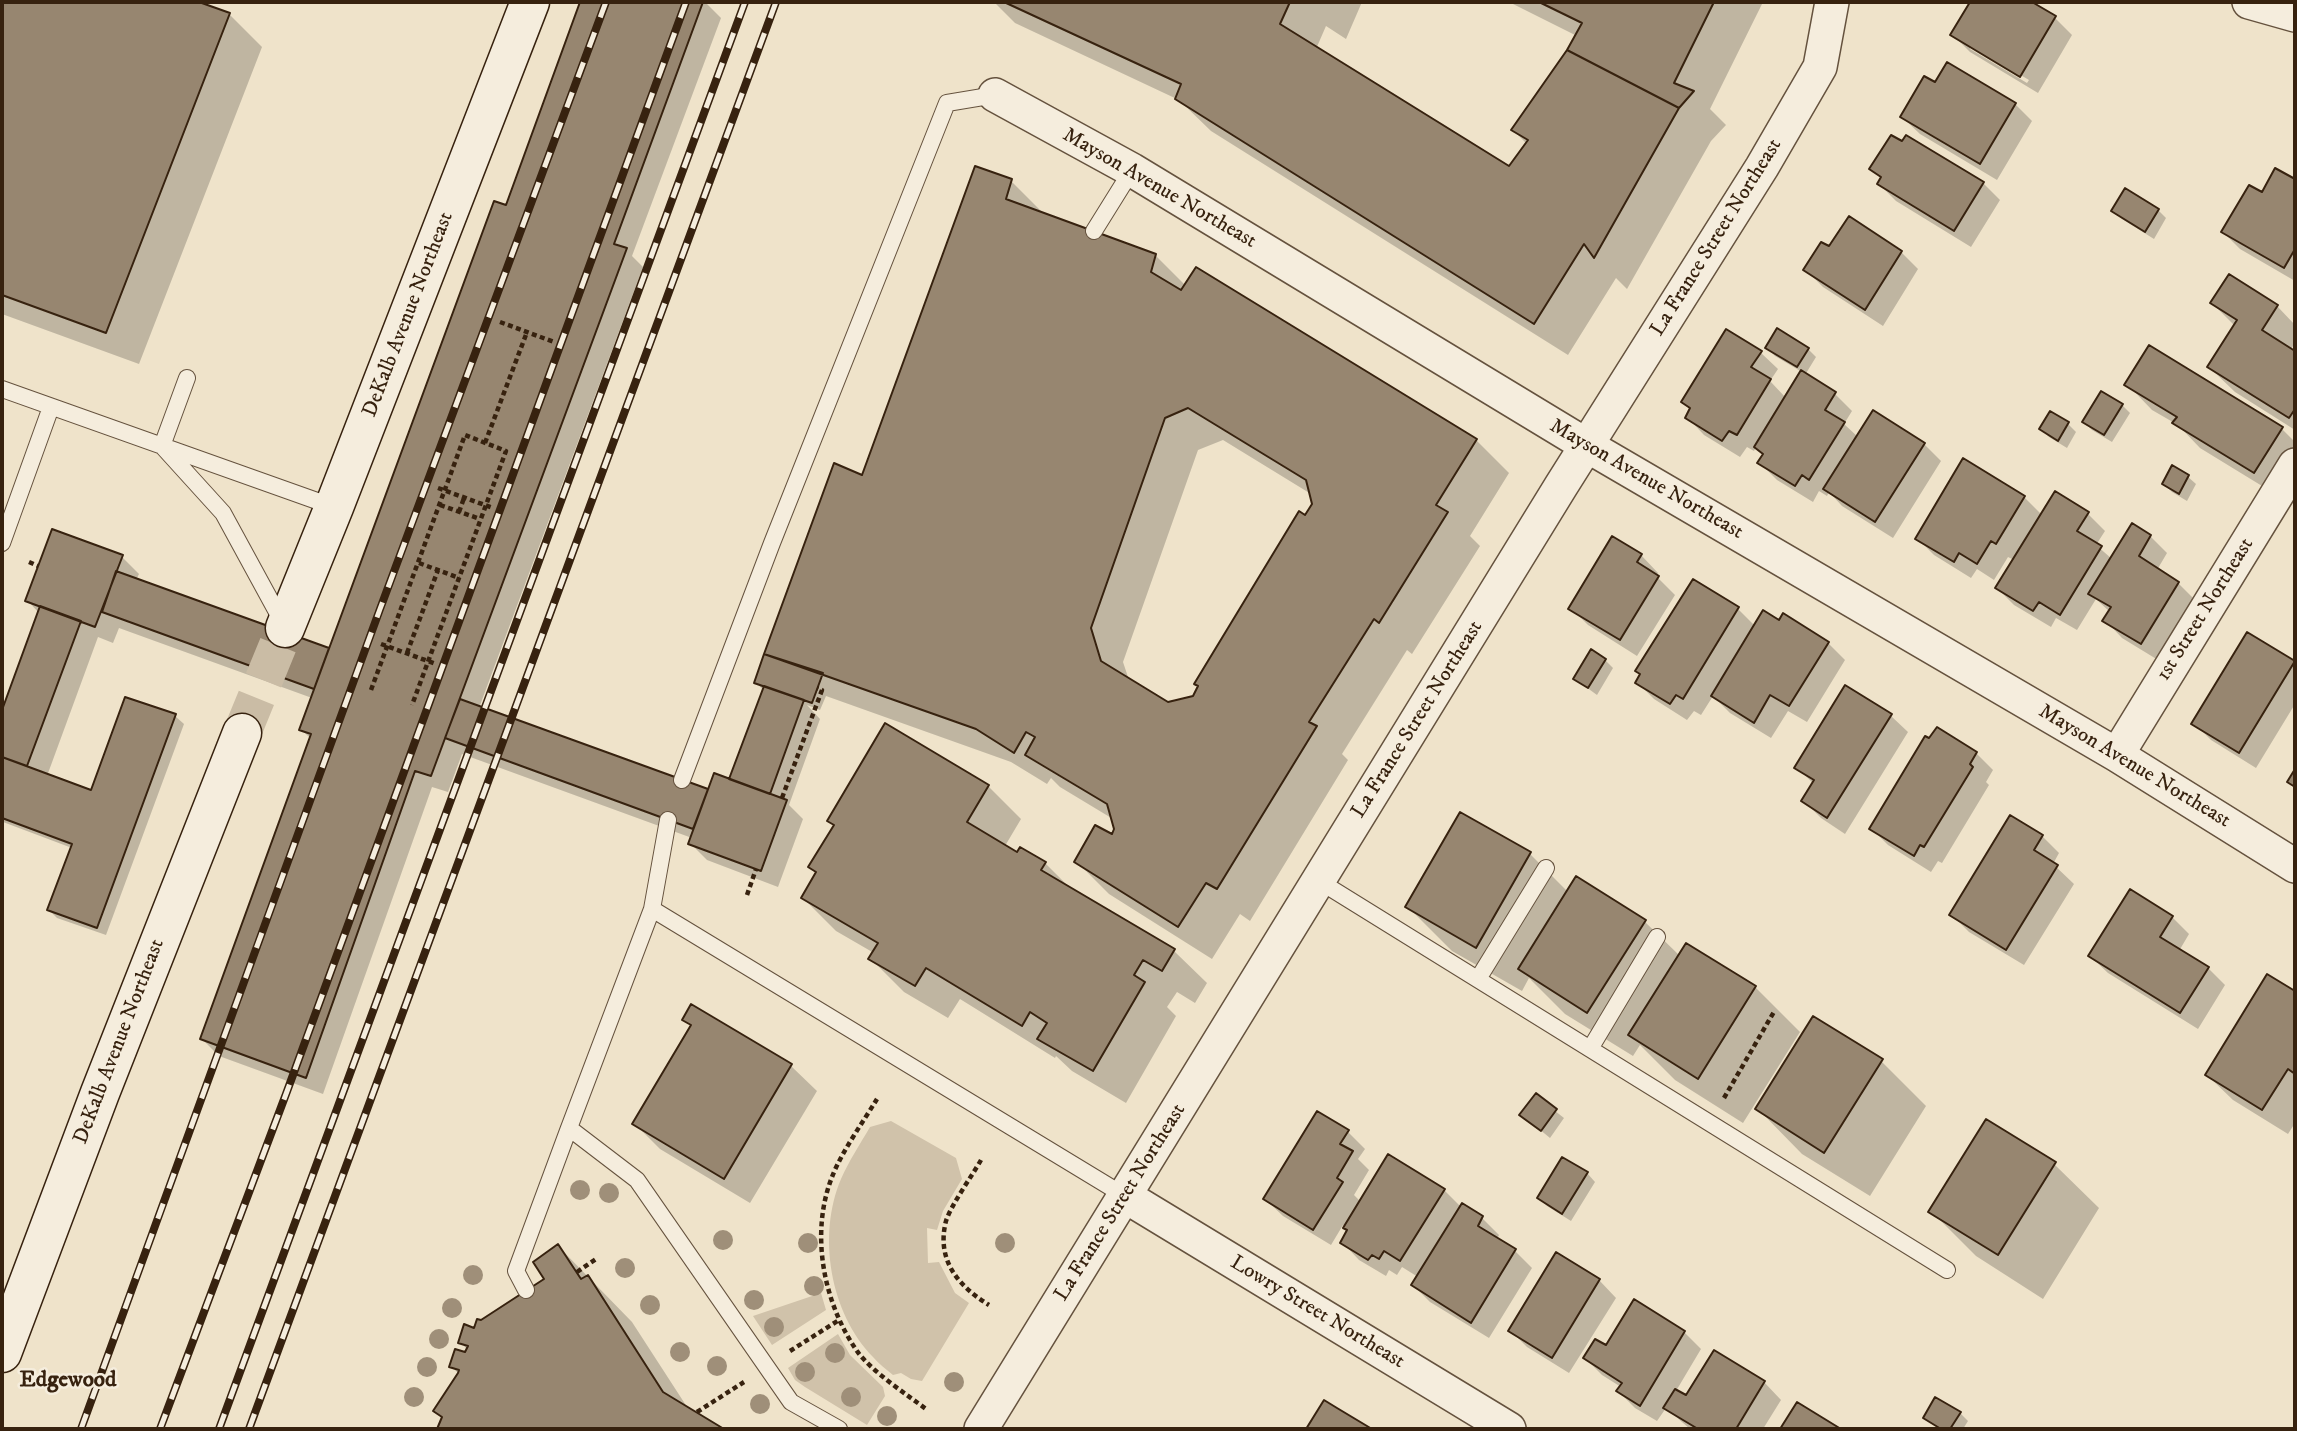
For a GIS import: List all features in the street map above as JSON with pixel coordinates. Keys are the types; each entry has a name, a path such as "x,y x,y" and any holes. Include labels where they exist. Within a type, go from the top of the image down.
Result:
{"main road":[{"name":"DeKalb Avenue Northeast","path":"285,628 530,2"},
{"name":"DeKalb Avenue Northeast","path":"2,1353 100,1093 242,733"}],"street":[{"name":"La France Street Northeast","path":"981,1429 1762,167 1820,67 1832,2"},
{"path":"2249,2 2295,15"},
{"name":"Mayson Avenue Northeast","path":"996,95 1132,170 1587,446 2117,755 2295,866"},
{"name":"1st Street Northeast","path":"2117,755 2295,464"},
{"name":"Lowry Street Northeast","path":"1125,1196 1509,1429"}],"lane":[{"path":"682,780 772,543 947,103 996,95"},
{"path":"1094,231 1132,170"},
{"path":"162,446 187,379"},
{"path":"2,389 334,507"},
{"path":"2,543 51,407"},
{"path":"162,446 223,513 285,628"},
{"path":"526,1290 516,1270 652,909 668,820"},
{"path":"1478,979 1546,868"},
{"path":"1319,881 1947,1270"},
{"path":"652,909 1125,1196"},
{"path":"1590,1049 1657,937"},
{"path":"569,1128 637,1180 791,1402 839,1429"}],"path":[{"path":"500,322 554,342"},
{"path":"485,443 527,332"},
{"path":"371,690 465,435 506,451 412,705"},
{"path":"438,488 493,508"},
{"path":"459,512 464,498"},
{"path":"440,505 480,519"},
{"path":"29,562 38,566"},
{"path":"419,563 459,578"},
{"path":"407,653 438,570"},
{"path":"381,644 436,664"},
{"path":"782,798 822,690 817,688"},
{"path":"747,895 756,869"},
{"path":"1723,1100 1776,1010"},
{"path":"877,1099 832,1177 822,1217 823,1265 839,1320 858,1353 926,1409"},
{"path":"981,1160 947,1219 943,1246 951,1269 968,1292 989,1306"},
{"path":"577,1272 596,1259"},
{"path":"782,1356 839,1320"},
{"path":"696,1412 748,1379"}],"shaded area":[{"path":"891,1121 956,1158 962,1179 943,1211 937,1230 927,1228 928,1263 939,1262 955,1293 969,1303 922,1381 901,1373 893,1375 858,1339 838,1296 829,1248 834,1201 841,1179 870,1127"},
{"path":"821,1293 826,1310 772,1345 753,1316"},
{"path":"838,1334 850,1355 883,1387 885,1396 867,1425 795,1380 788,1368"}],"building":[{"path":"2,2 199,2 230,13 106,333 2,295"},
{"path":"580,2 703,2 614,244 627,248 431,776 415,771 306,1078 200,1039 311,734 299,730 494,201 506,205"},
{"path":"1004,2 1290,2 1280,24 1509,166 1528,140 1511,130 1567,50 1679,108 1594,258 1584,244 1534,324 1175,99 1181,84"},
{"path":"1539,2 1714,2 1674,83 1694,91 1679,108 1567,50 1582,23"},
{"path":"1970,2 2032,2 2056,16 2020,77 1950,35"},
{"path":"1947,62 2016,103 1980,164 1900,117 1924,76 1935,82"},
{"path":"1891,135 1902,141 1906,135 1984,182 1954,231 1877,184 1881,177 1869,169"},
{"path":"975,166 1012,179 1006,199 1156,254 1151,272 1181,290 1196,267 1477,439 1436,505 1448,512 1379,623 1374,619 1309,722 1317,726 1217,889 1206,883 1178,927 1074,862 1095,825 1112,834 1114,829 1107,804 1025,755 1035,737 1026,732 1014,753 976,729 764,654 834,463 862,475","holes":["1188,408 1306,480 1312,504 1305,515 1299,511 1194,684 1198,686 1193,696 1168,702 1101,661 1091,628 1165,418"]},
{"path":"2275,168 2295,179 2295,249 2284,268 2221,232 2249,185 2262,192"},
{"path":"2125,188 2159,209 2145,232 2111,211"},
{"path":"1849,216 1902,251 1865,310 1803,270 1821,242 1829,246"},
{"path":"2229,274 2278,305 2262,330 2295,351 2295,409 2289,418 2207,367 2237,320 2210,303"},
{"path":"1777,328 1809,348 1797,367 1765,348"},
{"path":"1726,329 1762,351 1751,367 1771,379 1737,435 1729,431 1722,441 1685,418 1690,408 1681,402"},
{"path":"2149,345 2283,427 2254,473 2172,423 2177,417 2124,385"},
{"path":"1801,370 1836,392 1825,410 1845,422 1809,480 1802,475 1795,486 1757,463 1763,454 1754,447"},
{"path":"2101,391 2123,404 2104,435 2082,422"},
{"path":"1873,410 1925,443 1875,522 1823,489"},
{"path":"2050,411 2069,422 2058,441 2039,429"},
{"path":"1963,458 2025,496 1996,544 1991,541 1977,564 1959,553 1954,562 1915,539"},
{"path":"2172,465 2189,475 2179,494 2162,484"},
{"path":"2055,491 2089,512 2077,531 2102,546 2060,615 2039,602 2033,611 1995,588"},
{"path":"2132,523 2151,535 2139,556 2179,582 2141,644 2102,621 2111,607 2088,594"},
{"path":"52,529 123,555 95,627 25,601"},
{"path":"1612,536 1642,554 1637,562 1659,576 1620,640 1568,609"},
{"path":"116,571 329,648 314,689 102,612"},
{"path":"1693,579 1739,607 1683,699 1676,695 1670,704 1635,683 1640,674 1635,671"},
{"path":"40,606 81,621 27,766 2,757 2,710"},
{"path":"1763,610 1779,620 1783,613 1829,642 1789,706 1770,695 1754,723 1711,696"},
{"path":"2247,632 2295,661 2239,753 2191,724"},
{"path":"1591,649 1606,659 1588,688 1573,679"},
{"path":"764,654 823,673 812,703 754,683"},
{"path":"1845,685 1892,714 1827,818 1801,801 1814,780 1794,768"},
{"path":"764,686 804,700 770,794 729,779"},
{"path":"125,697 176,714 97,928 47,910 72,844 2,818 2,757 91,790"},
{"path":"460,699 708,789 693,829 445,738"},
{"path":"885,723 989,785 967,822 1017,852 1020,847 1046,862 1041,870 1175,949 1162,971 1143,960 1134,975 1145,982 1093,1071 1037,1039 1047,1023 1030,1012 1022,1026 926,968 915,986 868,959 878,943 801,898 816,872 808,867 834,825 827,821"},
{"path":"1937,727 1977,752 1970,764 1973,767 1924,847 1920,845 1914,856 1869,829 1925,736 1929,738"},
{"path":"2295,769 2295,787 2287,782"},
{"path":"714,773 787,800 761,871 688,844"},
{"path":"1460,812 1531,852 1476,948 1405,907"},
{"path":"2010,815 2043,835 2034,850 2058,865 2006,950 1949,915"},
{"path":"1576,876 1646,920 1587,1013 1518,969"},
{"path":"2130,889 2173,916 2160,937 2209,967 2180,1013 2088,956"},
{"path":"1686,943 1756,986 1698,1079 1628,1035"},
{"path":"2267,974 2295,991 2295,1074 2288,1069 2262,1110 2205,1075"},
{"path":"691,1004 792,1064 724,1179 632,1124 691,1025 682,1020"},
{"path":"1813,1016 1883,1059 1824,1153 1755,1109"},
{"path":"1536,1093 1557,1109 1541,1131 1519,1115"},
{"path":"1317,1111 1349,1130 1340,1144 1353,1151 1337,1178 1343,1182 1313,1230 1263,1199"},
{"path":"1986,1119 2056,1162 1998,1255 1928,1212"},
{"path":"1388,1154 1445,1189 1400,1261 1384,1251 1379,1259 1372,1255 1368,1260 1340,1243 1347,1230 1343,1228"},
{"path":"1562,1157 1588,1172 1562,1214 1537,1198"},
{"path":"1462,1203 1483,1216 1478,1226 1516,1249 1471,1323 1411,1285"},
{"path":"558,1244 581,1279 588,1275 663,1392 724,1429 437,1429 442,1417 433,1411 459,1370 449,1367 455,1349 465,1352 468,1346 458,1343 464,1324 474,1328 477,1319 481,1320 544,1279 533,1262"},
{"path":"1556,1252 1600,1279 1552,1358 1508,1331"},
{"path":"1634,1299 1685,1331 1640,1406 1616,1391 1622,1383 1583,1358 1595,1339 1606,1345"},
{"path":"1714,1350 1765,1381 1736,1429 1698,1429 1663,1408 1675,1389 1686,1395"},
{"path":"1935,1397 1961,1412 1950,1429 1941,1429 1923,1418"},
{"path":"1324,1400 1337,1408 1372,1429 1306,1429"},
{"path":"1797,1402 1841,1429 1780,1429"}],"tunnel":[{"path":"242,733 285,628"}],"railway":[{"path":"81,1429 380,609 606,2"},
{"path":"160,1429 286,1094 686,2"},
{"path":"219,1429 745,2"},
{"path":"249,1429 776,2"}],"district":[{"name":"Edgewood","path":"68,1381"}]}
